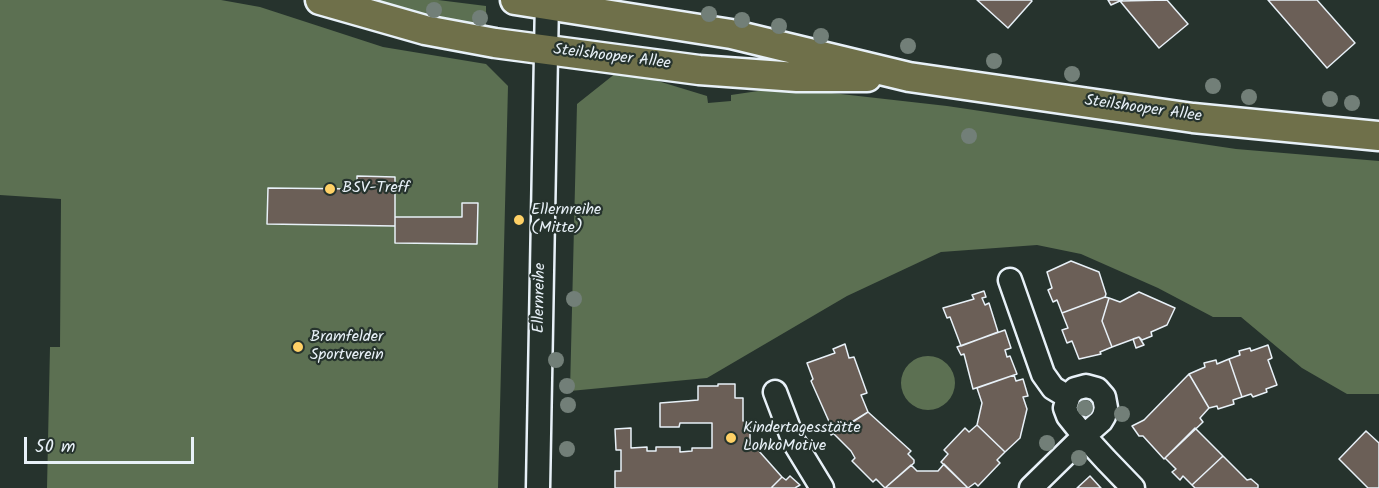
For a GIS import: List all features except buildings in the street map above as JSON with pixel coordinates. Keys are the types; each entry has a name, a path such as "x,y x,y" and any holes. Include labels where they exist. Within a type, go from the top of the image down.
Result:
{"main road":[{"name":"Steilshooper Allee","path":"320,0 436,32 546,50 699,70 786,76 909,77"},
{"name":"Steilshooper Allee","path":"515,0 547,2 732,34 909,77 1193,118 1379,136"}],"street":[{"name":"Ellernreihe","path":"538,488 547,2"},
{"path":"1010,280 1043,374 1048,383 1068,397"},
{"path":"1031,488 1084,436 1102,419 1106,408 1105,400 1099,391 1086,386 1075,389 1068,397 1066,414 1084,436 1133,488"},
{"path":"775,392 794,442 822,488"}],"green space":[{"name":"Bramfelder Sportverein","path":"0,0 221,0 260,7 383,47 486,64 508,86 498,488 47,488 50,347 60,347 61,199 0,195"},
{"path":"364,0 438,0 486,6 486,29"},
{"path":"616,73 648,78 707,96 708,103 731,101 731,95 765,90 823,92 947,106 1236,149 1379,161 1379,394 1347,394 1302,368 1241,317 1213,317 1158,288 1081,254 1037,245 941,252 847,296 707,378 570,391 577,104"},
{"path":"923,356 933,356 943,360 951,368 955,383 951,398 943,406 933,410 923,410 913,406 905,398 901,388 901,378 905,368 913,360"}],"place":[{"name":"BSV-Treff","path":"330,189"},
{"name":"Ellernreihe (Mitte)","path":"519,220"},
{"name":"Bramfelder Sportverein","path":"298,347"},
{"name":"Kindertagesstätte LohkoMotive","path":"731,438"}]}
